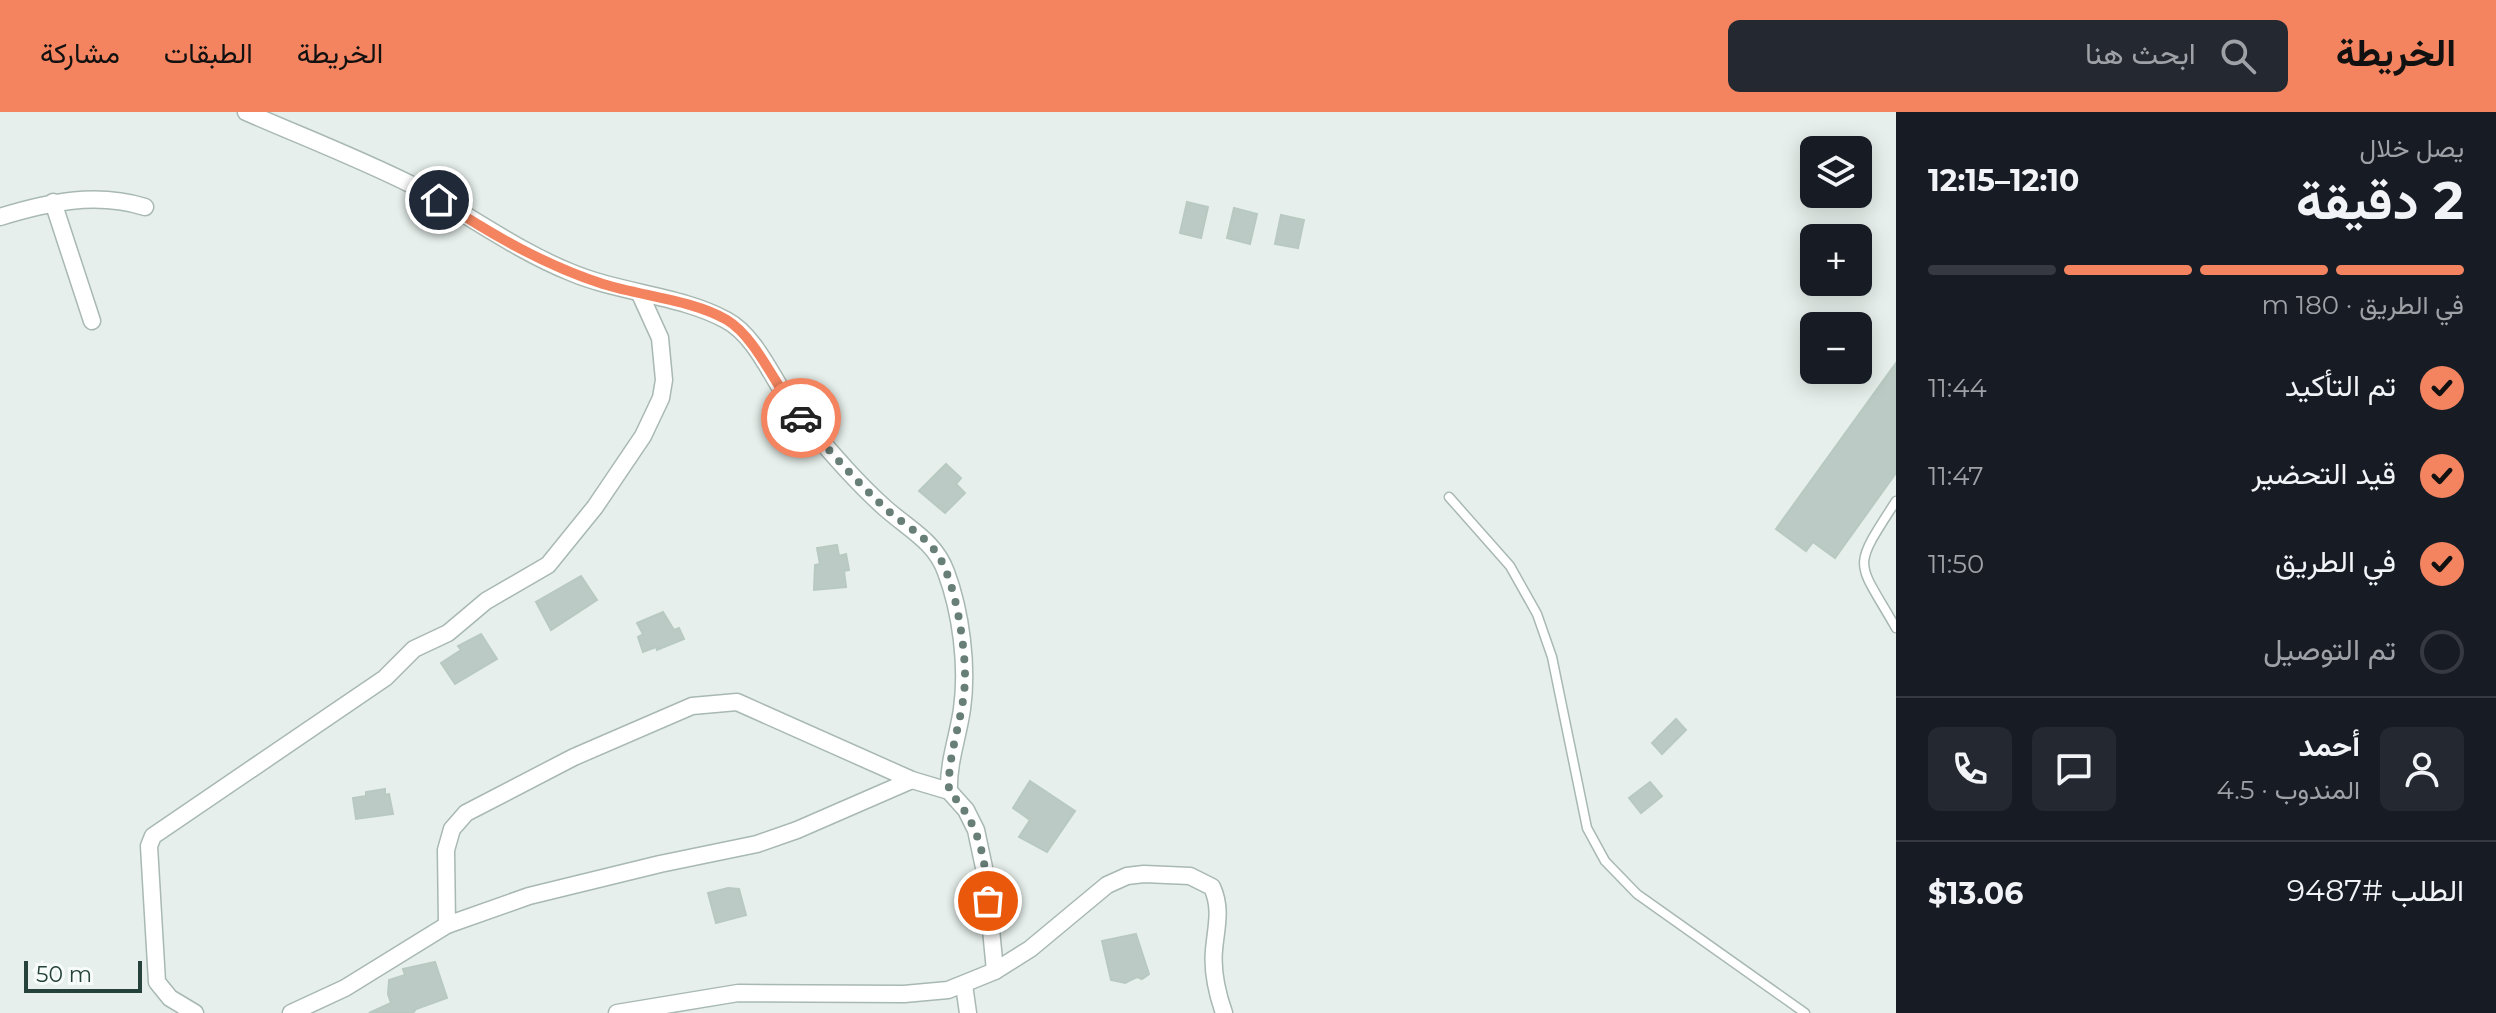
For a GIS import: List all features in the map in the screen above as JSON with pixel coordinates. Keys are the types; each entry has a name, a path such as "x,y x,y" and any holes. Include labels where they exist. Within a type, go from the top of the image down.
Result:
{"street":[{"path":"246,112 411,184 507,242 558,267 711,313 740,331 752,344 778,390 803,421 885,508 922,536 937,553 946,571 965,672 961,714 949,765 949,791"},
{"path":"0,217 53,202 120,200 145,207"},
{"path":"53,202 92,321"},
{"path":"195,1013 170,998 157,982 149,846 153,836 385,678 414,649 448,633 486,601 548,565 595,507 643,436 661,398 664,380 660,338 640,294"},
{"path":"447,925 446,850 452,829 466,813 574,757 692,706 722,702 745,705 912,780 949,791 966,810 979,840 986,877 995,971"},
{"path":"291,1013 345,988 447,925 529,896 757,844 808,826 912,780"},
{"path":"617,1013 738,993 904,994 948,990 995,971 1042,940 1117,880 1144,874 1190,876 1212,887 1217,898 1214,977 1224,1013"},
{"path":"964,985 968,1013"}],"lane":[{"path":"1449,497 1510,566 1537,614 1552,657 1587,828 1605,861 1637,894 1805,1013"},
{"path":"1896,501 1864,551 1862,570 1896,628"}],"building":[{"path":"1187,202 1208,207 1201,238 1180,233"},
{"path":"1234,208 1257,214 1250,244 1227,238"},
{"path":"1281,215 1304,220 1298,248 1275,244"},
{"path":"1896,363 1896,473 1835,558 1813,542 1806,551 1776,529"},
{"path":"946,464 961,478 956,484 965,493 945,513 919,491"},
{"path":"837,545 839,556 846,554 849,570 844,571 846,587 814,590 815,565 820,564 817,548"},
{"path":"581,576 597,600 551,630 536,602"},
{"path":"663,612 674,630 679,628 684,639 643,652 638,637 643,634 637,623"},
{"path":"481,634 497,659 455,684 441,663 461,650 458,646"},
{"path":"1676,719 1686,730 1662,754 1652,743"},
{"path":"1030,781 1075,811 1047,852 1019,837 1030,820 1013,808"},
{"path":"1650,782 1662,796 1641,813 1629,798"},
{"path":"385,789 393,814 356,819 353,798"},
{"path":"739,889 746,915 716,923 708,893"},
{"path":"1136,934 1149,974 1125,983 1111,980 1102,941"},
{"path":"435,962 447,998 416,1009 413,1013 369,1013 391,1003 389,980 405,975 403,969"}],"way so far":[{"path":"801,418 885,508 922,536 937,553 946,571 965,672 961,714 949,765 949,791 966,810 976,830 988,901"}],"route":[{"path":"439,200 507,242 572,273 711,313 728,321 752,344 778,390 801,418"}]}
